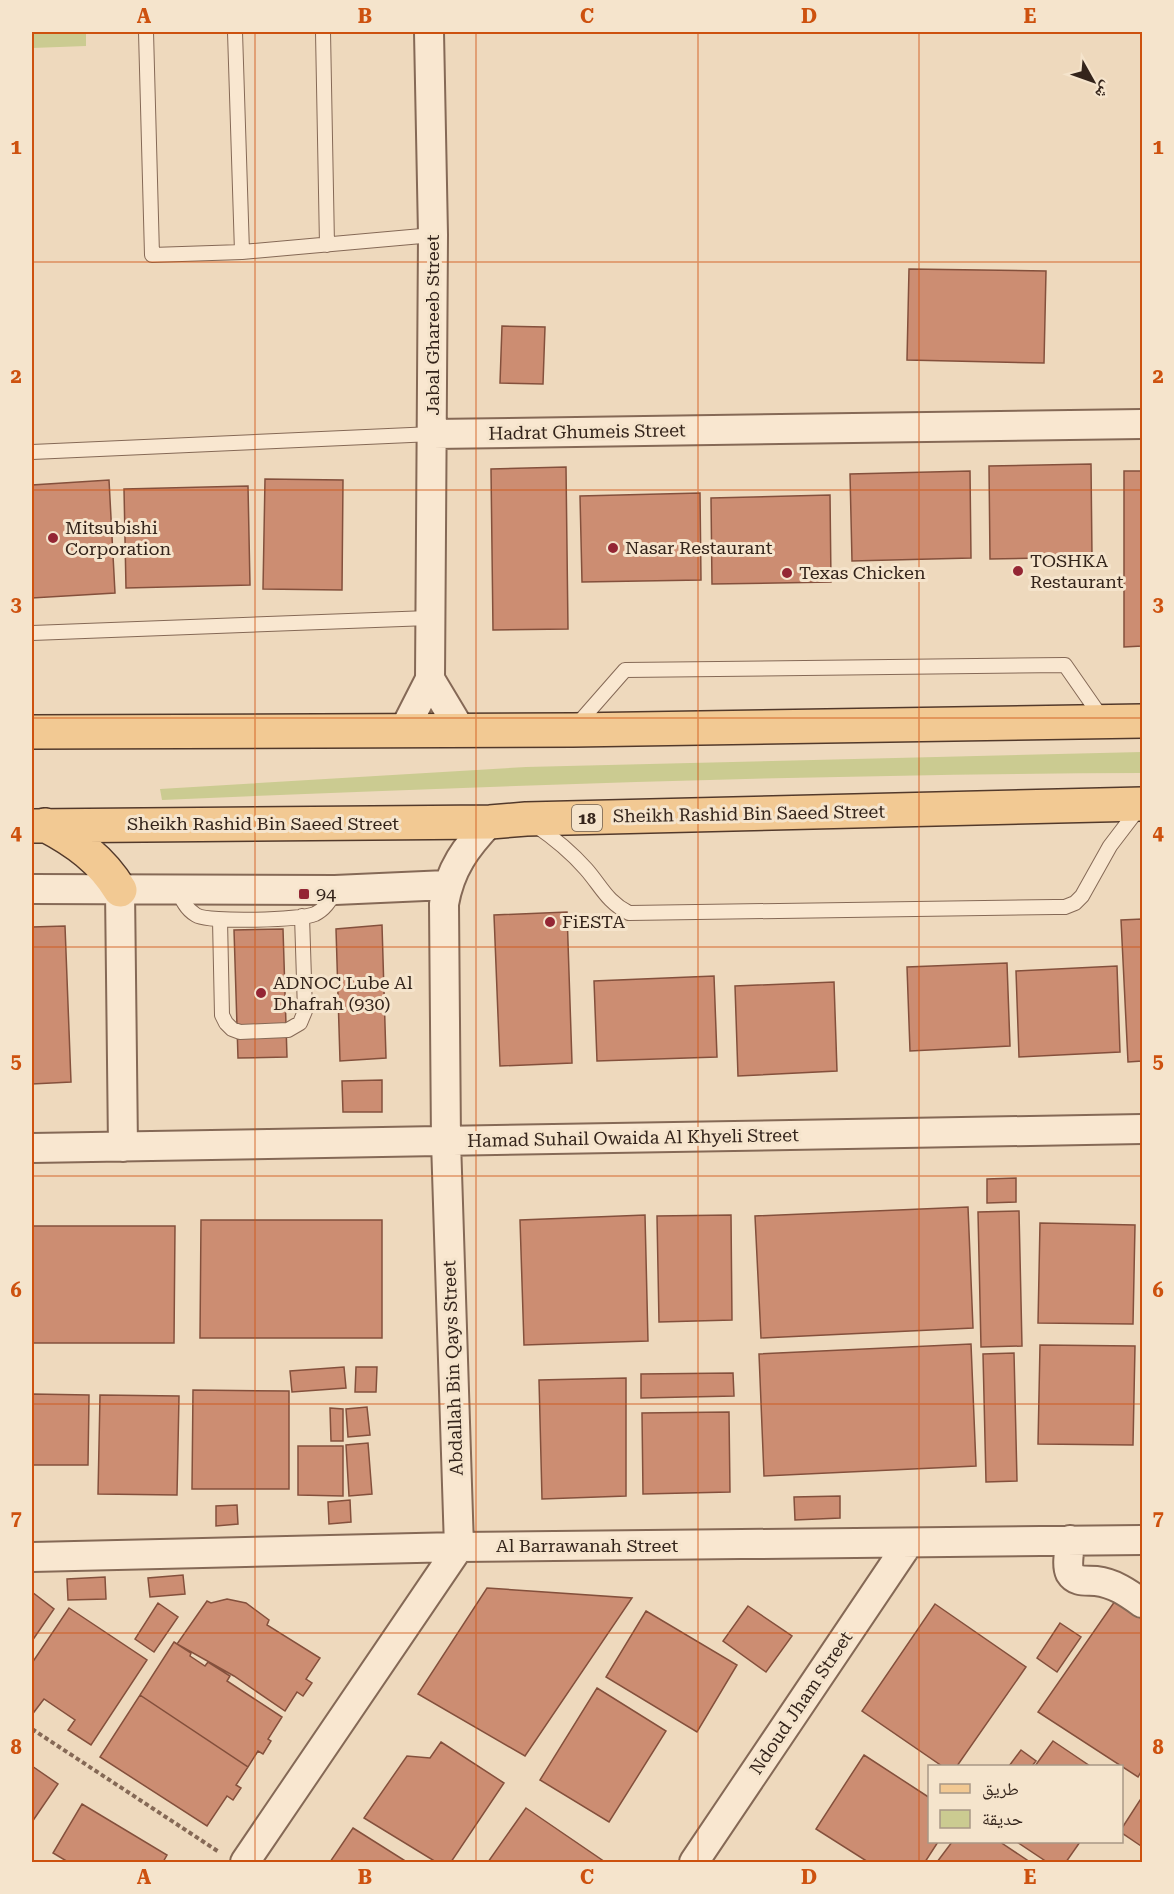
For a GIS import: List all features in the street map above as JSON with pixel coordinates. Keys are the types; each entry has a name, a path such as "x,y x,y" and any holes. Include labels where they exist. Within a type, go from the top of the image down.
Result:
{"main road":[{"path":"32,732 573,729 1143,721"},
{"name":"Sheikh Rashid Bin Saeed Street","path":"38,826 490,822 526,819 1142,804"},
{"path":"38,826 73,841 98,861 120,890"}],"street":[{"name":"Jabal Ghareeb Street","path":"429,32 433,235 430,679"},
{"name":"Hadrat Ghumeis Street","path":"433,434 1143,424"},
{"path":"430,679 460,729"},
{"path":"404,730 430,679"},
{"name":"Abdallah Bin Qays Street","path":"459,1547 446,1141 444,904 447,885 465,851 490,822"},
{"path":"32,890 335,890 447,885"},
{"path":"120,890 123,1147"},
{"name":"Hamad Suhail Owaida Al Khyeli Street","path":"32,1148 1143,1129"},
{"path":"1070,1540 1069,1568 1075,1578 1081,1581 1107,1583 1120,1588 1143,1603"},
{"name":"Al Barrawanah Street","path":"32,1557 459,1547 1143,1540"},
{"name":"Ndoud Jham Street","path":"694,1863 908,1544"},
{"path":"236,1859 459,1547"}],"lane":[{"path":"146,32 152,255 242,252 433,235"},
{"path":"235,32 242,252"},
{"path":"323,32 327,245"},
{"name":"Hadrat Ghumeis Street","path":"32,452 433,434"},
{"path":"32,633 429,618"},
{"path":"573,729 625,670 1065,665 1105,722"},
{"path":"526,819 569,851 587,870 609,900 629,913 1065,907 1082,897 1110,846 1142,804"},
{"path":"178,890 188,909 198,916 220,920 302,916 317,913 325,907 335,890"},
{"path":"220,920 222,1015 232,1029 249,1033 288,1030 300,1023 303,1018 305,1011 302,916"}],"path":[{"path":"32,1729 236,1859"}],"green space":[{"path":"32,32 86,32 86,46 32,48"},
{"path":"1142,752 1142,773 652,782 162,800 160,789 526,767"}],"building":[{"path":"909,269 1046,271 1044,363 907,360"},
{"path":"502,326 545,327 543,384 500,383"},
{"path":"1091,464 1092,557 990,559 989,466"},
{"path":"566,467 568,629 493,630 491,469"},
{"path":"970,471 971,558 852,561 850,474"},
{"path":"1124,471 1142,471 1142,646 1124,647"},
{"path":"265,479 343,480 342,590 263,589"},
{"path":"109,480 115,593 32,598 32,485"},
{"path":"248,486 250,585 126,588 124,489"},
{"path":"700,493 701,580 582,582 580,496"},
{"path":"830,495 831,582 712,584 711,498"},
{"path":"567,912 572,1063 500,1066 494,915"},
{"path":"1142,919 1142,1061 1128,1062 1121,920"},
{"path":"382,925 386,1058 340,1061 336,929"},
{"path":"65,926 71,1082 32,1084 32,927"},
{"name":"ADNOC Lube Al Dhafrah (930)","path":"283,929 287,1057 238,1058 234,930"},
{"path":"1007,963 1010,1046 910,1051 907,967"},
{"path":"1117,966 1120,1052 1019,1057 1016,971"},
{"path":"714,976 717,1057 597,1061 594,981"},
{"path":"834,982 837,1071 738,1076 735,986"},
{"path":"382,1080 382,1112 343,1112 342,1081"},
{"path":"1016,1178 1016,1202 987,1203 987,1179"},
{"path":"968,1207 973,1328 761,1338 755,1216"},
{"path":"1019,1211 1022,1346 981,1347 978,1212"},
{"path":"645,1215 648,1341 524,1345 520,1220"},
{"path":"731,1215 732,1320 659,1322 657,1216"},
{"path":"201,1220 382,1220 382,1338 200,1338"},
{"path":"1040,1223 1135,1225 1133,1324 1038,1323"},
{"path":"32,1226 175,1226 174,1343 32,1343"},
{"path":"971,1344 976,1466 764,1476 759,1354"},
{"path":"1040,1345 1135,1346 1133,1445 1038,1444"},
{"path":"1014,1353 1017,1481 986,1482 983,1354"},
{"path":"344,1367 346,1388 292,1392 290,1371"},
{"path":"356,1367 377,1367 376,1392 355,1392"},
{"path":"733,1373 734,1396 641,1398 641,1374"},
{"path":"626,1378 626,1496 542,1499 539,1380"},
{"path":"193,1390 289,1391 289,1489 192,1489"},
{"path":"32,1394 89,1395 88,1465 32,1465"},
{"path":"100,1395 179,1396 177,1495 98,1494"},
{"path":"367,1407 370,1435 348,1437 346,1409"},
{"path":"330,1408 343,1409 343,1441 331,1441"},
{"path":"729,1412 730,1492 643,1494 642,1413"},
{"path":"368,1443 372,1494 349,1496 346,1445"},
{"path":"298,1446 343,1446 343,1496 298,1495"},
{"path":"840,1496 840,1518 795,1520 794,1497"},
{"path":"350,1500 351,1522 329,1524 328,1502"},
{"path":"237,1505 238,1524 216,1526 216,1506"},
{"path":"183,1575 185,1594 150,1597 148,1578"},
{"path":"105,1577 106,1599 68,1600 67,1579"},
{"path":"487,1588 632,1598 525,1756 418,1694"},
{"path":"32,1592 54,1609 32,1641"},
{"path":"227,1599 246,1603 269,1620 267,1625 320,1658 306,1679 312,1683 303,1696 297,1692 285,1711 234,1676 177,1644 207,1601 211,1603"},
{"path":"1115,1601 1142,1619 1142,1770 1138,1777 1123,1765 1120,1765 1038,1712"},
{"path":"158,1603 178,1617 154,1652 135,1639"},
{"path":"935,1604 1026,1667 958,1765 941,1765 862,1711"},
{"path":"748,1606 792,1636 766,1672 723,1641"},
{"path":"69,1608 147,1660 91,1745 68,1730 75,1720 44,1699 34,1712 32,1710 32,1663"},
{"path":"646,1611 737,1665 697,1732 606,1677"},
{"path":"1060,1623 1081,1637 1057,1672 1037,1658"},
{"path":"174,1642 205,1666 208,1662 230,1676 227,1681 282,1717 268,1739 271,1741 263,1754 258,1751 248,1767 140,1695"},
{"path":"597,1688 666,1731 609,1822 540,1780"},
{"path":"140,1695 248,1767 236,1785 241,1788 233,1800 227,1796 207,1826 100,1757"},
{"path":"1053,1741 1089,1765 1036,1765"},
{"path":"441,1742 504,1783 451,1862 436,1862 364,1818 407,1756 430,1758"},
{"path":"1021,1750 1036,1761 1033,1765 1010,1765"},
{"path":"864,1755 928,1797 928,1843 937,1843 925,1862 868,1862 816,1829"},
{"path":"32,1766 58,1784 32,1822"},
{"path":"1142,1797 1141,1846 1123,1834 1123,1826"},
{"path":"82,1804 167,1855 163,1862 68,1862 53,1853"},
{"path":"526,1808 605,1862 488,1862"},
{"path":"353,1828 407,1862 330,1862"},
{"path":"951,1843 1002,1843 1030,1862 937,1862"},
{"path":"1018,1843 1079,1843 1066,1862 1047,1862"}],"place":[{"name":"Mitsubishi Corporation","path":"53,538"},
{"name":"Nasar Restaurant","path":"613,548"},
{"name":"TOSHKA Restaurant","path":"1018,571"},
{"name":"Texas Chicken","path":"787,573"},
{"name":"94","path":"304,894"},
{"name":"FiESTA","path":"550,922"},
{"name":"ADNOC Lube Al Dhafrah (930)","path":"261,993"}]}
